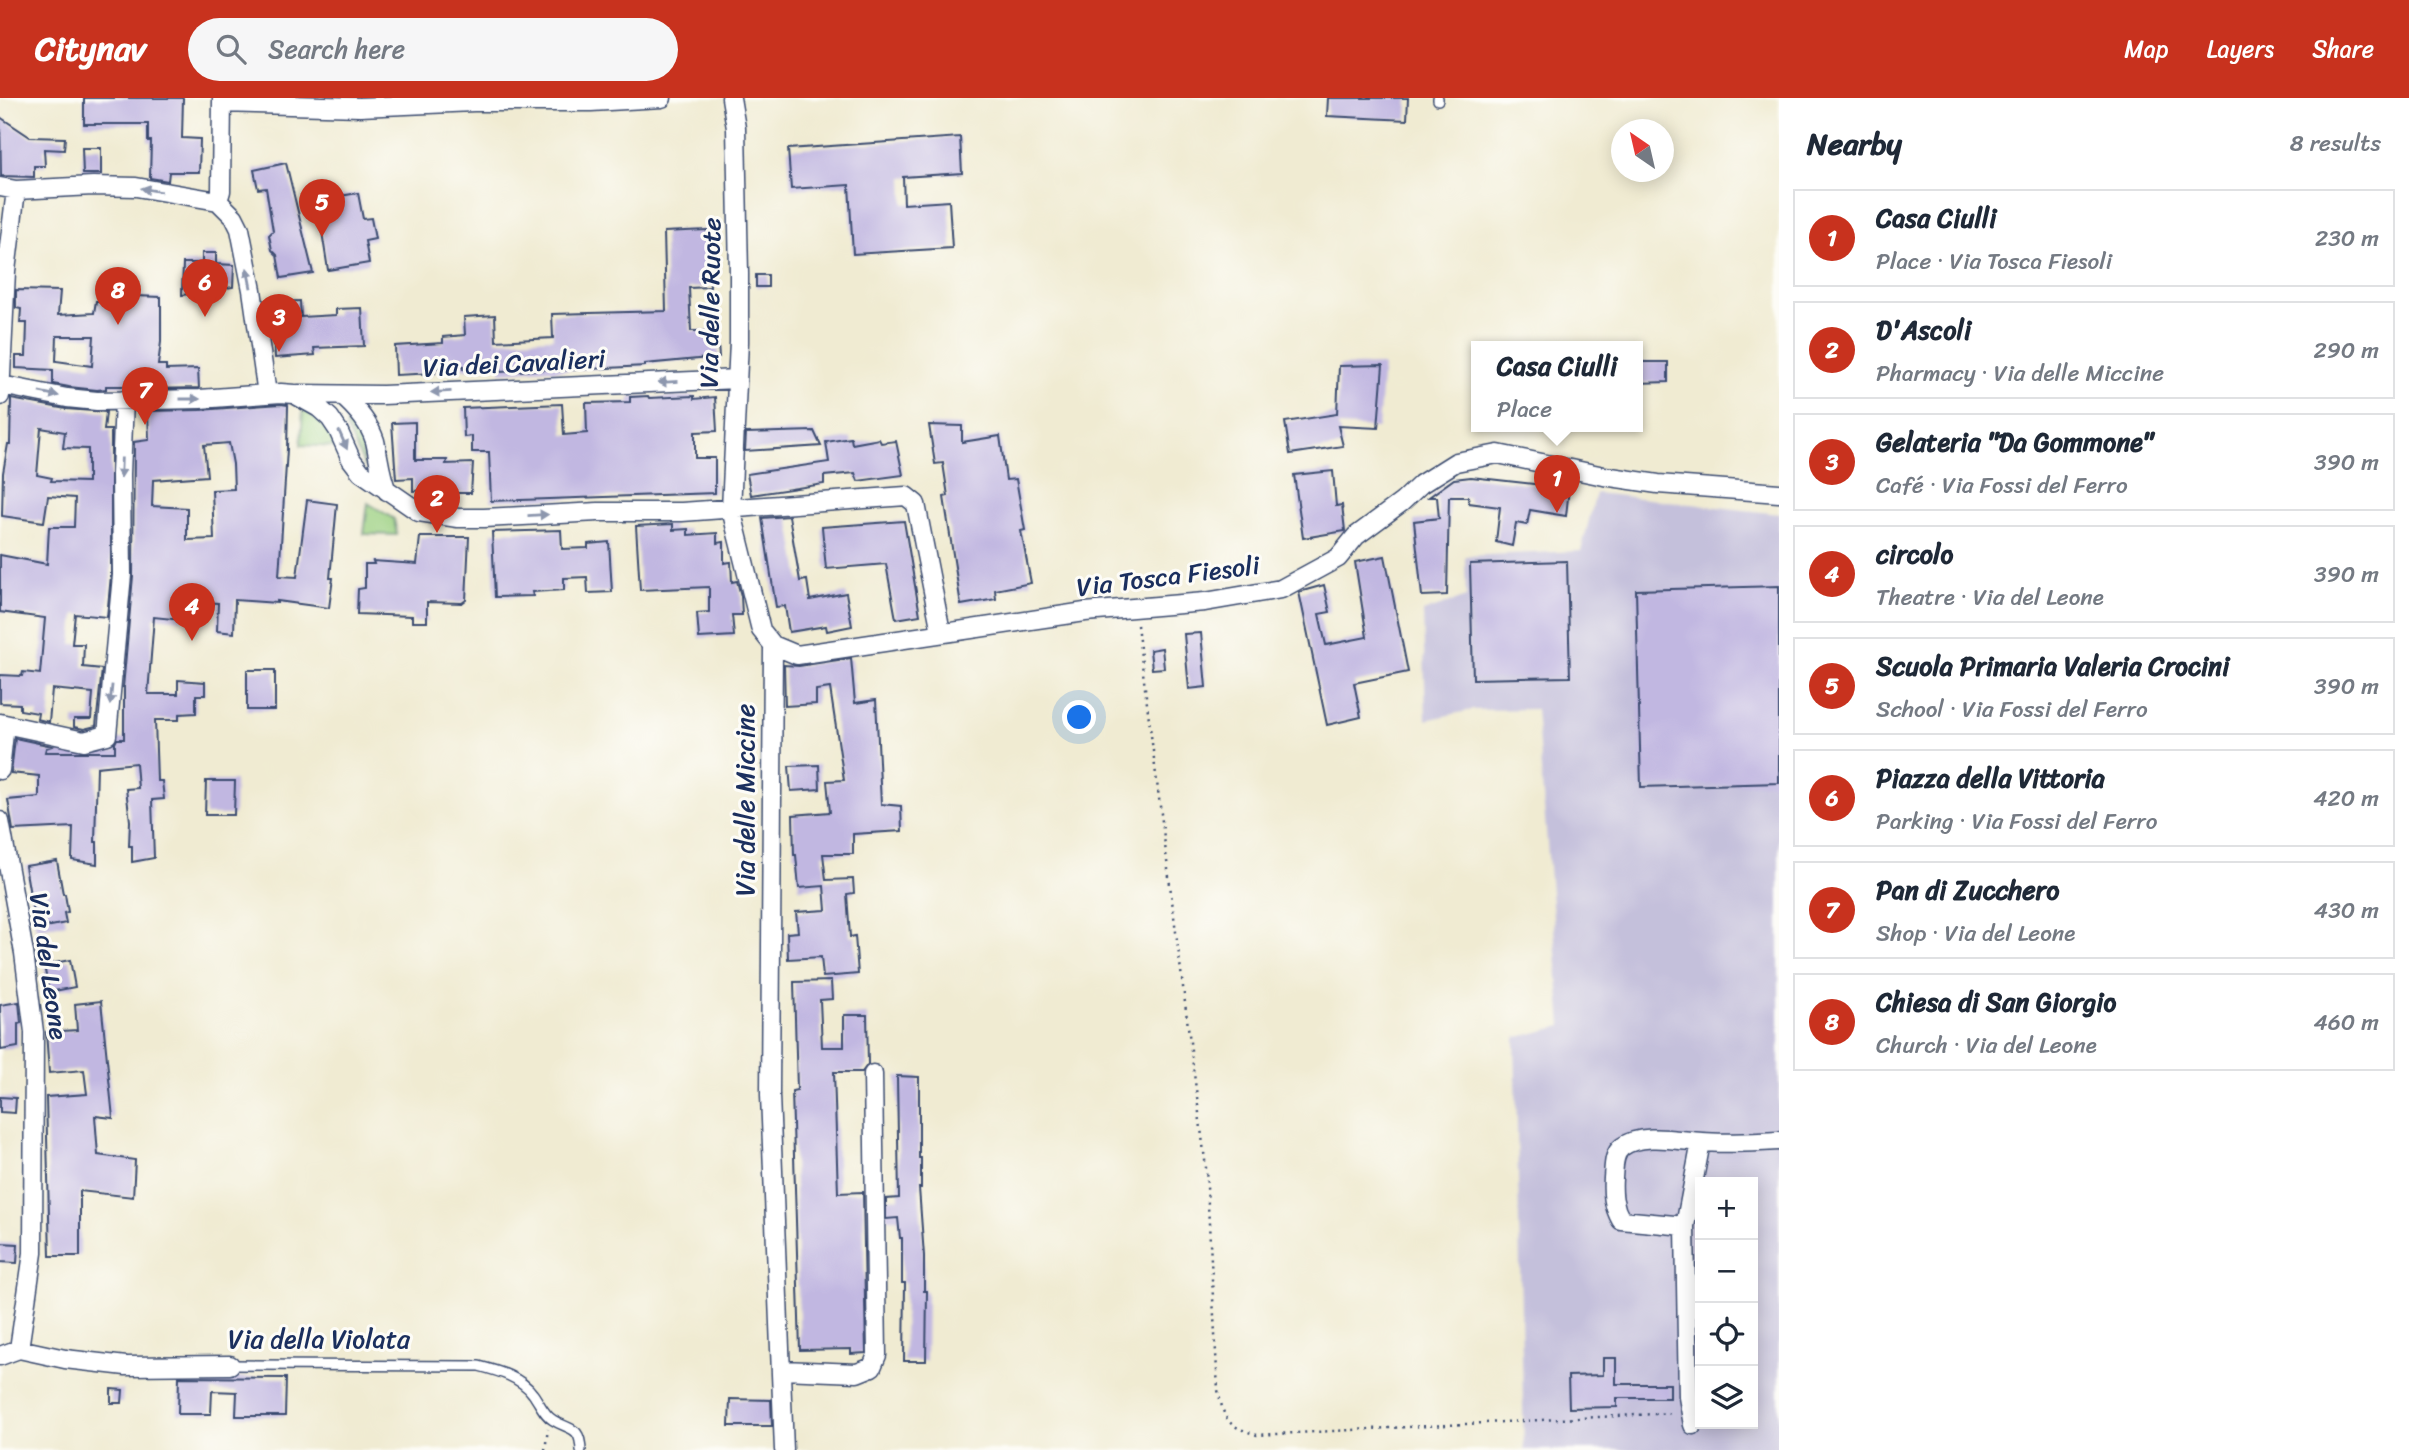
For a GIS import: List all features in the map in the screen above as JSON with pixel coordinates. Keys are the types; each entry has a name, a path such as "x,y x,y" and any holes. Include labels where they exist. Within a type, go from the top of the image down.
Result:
{"street":[{"path":"218,201 221,191 222,100 591,102 662,98"},
{"name":"Via delle Ruote","path":"731,98 736,128 739,301 731,509"},
{"path":"0,396 8,188 93,186 136,187 218,201 234,216 240,229 252,290 267,394"},
{"name":"Via dei Cavalieri","path":"295,394 341,395 737,379"},
{"path":"1,385 97,401 200,400 295,394 330,418 361,472 419,512 458,518 731,509 754,505 906,496 916,504 941,632"},
{"path":"341,395 369,427 387,491"},
{"path":"0,770 2,723 84,741 107,735 122,575 121,474 124,400"},
{"name":"Via Tosca Fiesoli","path":"773,645 797,654 1085,612 1205,602 1281,589 1338,558 1356,536 1402,502 1421,484 1456,462 1497,454 1658,484 1779,493"},
{"name":"Via delle Miccine","path":"731,509 761,630 773,645 770,1094 784,1450"},
{"name":"Via del Leone","path":"0,821 24,953 34,1032 33,1253 19,1349"},
{"path":"782,1370 857,1373 872,1367 877,1355 873,1074"},
{"path":"1685,1226 1621,1220 1614,1208 1614,1159 1621,1147 1635,1141 1672,1138 1701,1142 1779,1142"},
{"path":"1692,1419 1688,1397 1685,1332 1685,1226 1701,1142"},
{"path":"0,1356 19,1349"},
{"name":"Via della Violata","path":"19,1349 65,1359 126,1366 230,1365"}],"lane":[{"name":"Via della Violata","path":"230,1365 479,1366 516,1379 531,1390 554,1421 570,1426 578,1433 581,1450"}],"path":[{"path":"1135,608 1206,1168 1218,1390 1223,1413 1233,1427 1257,1435 1692,1419"},
{"path":"545,1450 550,1417"}],"shaded area":[{"path":"1596,493 1779,514 1779,1450 1524,1450 1515,1038 1562,1026 1536,709 1472,710 1426,720 1423,612 1466,597 1465,556 1581,551"}],"green space":[{"path":"303,409 323,425 335,447 301,445"},
{"path":"351,420 361,436 365,467 346,427"},
{"path":"368,503 394,519 397,535 364,534"}],"building":[{"path":"84,98 183,98 182,138 200,139 199,172 169,172 168,181 150,178 151,141 148,141 148,124 84,124"},
{"path":"1328,98 1408,98 1407,120 1327,116"},
{"path":"0,117 30,137 65,138 64,150 44,149 45,166 34,166 34,177 1,176"},
{"path":"960,137 962,173 903,177 904,204 949,201 952,248 853,254 849,185 791,189 788,149"},
{"path":"82,148 101,148 101,174 83,174"},
{"path":"286,163 313,273 281,278 277,255 272,250 269,235 273,231 266,188 258,189 254,170"},
{"path":"358,193 363,219 371,218 375,239 365,241 369,263 328,270 317,200"},
{"path":"707,230 710,287 689,288 691,331 717,331 719,357 645,366 551,371 500,372 500,367 463,369 463,366 435,368 435,373 396,375 395,346 443,343 443,337 465,335 464,317 495,315 496,341 553,338 552,314 666,311 664,232"},
{"path":"202,253 216,253 216,264 234,265 233,287 182,295 183,263 202,263"},
{"path":"756,275 768,275 768,287 756,287"},
{"path":"113,276 136,277 135,296 161,297 158,365 166,365 166,370 198,369 199,388 146,389 146,386 106,386 106,389 97,390 69,387 53,384 53,370 16,368 16,356 26,356 27,323 20,323 21,309 16,308 16,290 60,291 58,315 94,313 96,301 112,300","holes":["57,336 94,336 92,366 56,361"]},
{"path":"300,301 301,317 336,315 336,309 362,308 364,346 314,348 315,355 275,358 272,302"},
{"path":"1643,362 1668,362 1668,382 1643,383"},
{"path":"1383,365 1378,428 1338,426 1343,446 1290,454 1285,422 1337,414 1339,366"},
{"path":"694,396 694,399 715,397 717,431 695,432 695,458 715,458 715,493 491,501 489,452 472,452 472,436 464,437 463,408 562,404 564,435 587,433 586,403 630,402 630,397"},
{"path":"11,399 66,409 106,412 104,430 111,430 111,575 107,617 75,614 72,644 84,644 83,667 102,669 96,726 84,729 74,727 74,719 91,719 93,693 52,689 49,722 37,719 38,713 20,710 20,704 0,703 0,675 22,676 23,672 40,674 45,618 0,612 0,555 47,564 49,527 74,527 75,498 48,496 44,522 2,516 3,473 10,444","holes":["41,428 65,432 63,448 88,449 88,482 51,481 52,478 37,475"]},
{"path":"288,405 279,576 297,577 307,500 337,504 329,608 277,601 235,600 234,633 217,631 218,603 184,601 182,620 154,617 148,694 178,694 178,680 205,682 205,695 196,695 196,713 179,714 179,720 155,720 157,781 162,781 164,799 152,800 154,858 132,862 126,789 138,788 136,763 97,767 97,864 72,860 73,827 13,830 8,800 39,797 39,776 11,773 15,738 52,746 46,748 45,752 115,752 117,739 124,739 124,686 123,688 133,576 134,442 149,440 148,411","holes":["229,443 234,489 212,490 214,539 187,540 187,508 152,506 153,480 207,476 204,445"]},
{"path":"415,422 415,460 447,460 446,464 473,463 471,493 413,491 413,478 396,479 392,423"},
{"path":"929,425 962,426 962,442 1000,436 1006,480 1016,479 1025,530 1021,531 1031,583 995,590 996,599 961,605 944,497 948,496 943,463 935,464"},
{"path":"814,431 821,446 745,451 746,433"},
{"path":"851,438 852,444 879,439 881,443 896,441 903,475 858,481 855,473 824,476 824,484 751,495 747,474 829,462 826,442"},
{"path":"1333,471 1336,506 1342,505 1345,531 1303,538 1294,475"},
{"path":"1471,477 1569,488 1566,516 1530,510 1527,525 1516,523 1512,546 1496,542 1500,507 1469,503 1468,497 1449,497 1447,595 1422,596 1414,521 1439,518 1437,497 1429,497 1454,479"},
{"path":"789,516 800,581 807,580 810,600 846,593 852,626 827,631 826,626 789,632 785,606 776,607 762,518"},
{"path":"904,521 920,615 896,619 886,564 826,569 822,527"},
{"path":"673,524 673,530 688,529 688,535 717,533 717,543 724,542 724,563 731,562 732,582 737,581 741,596 742,615 732,615 734,636 699,638 697,613 709,612 709,587 640,590 636,526"},
{"path":"561,530 562,549 588,548 588,544 609,542 612,592 588,593 587,577 564,578 564,590 532,592 533,596 495,597 492,532"},
{"path":"420,537 469,537 466,600 462,603 427,602 427,622 412,622 412,616 357,614 358,589 365,588 365,564 374,564 373,561 417,564"},
{"path":"1385,556 1408,672 1354,683 1361,717 1327,725 1299,592 1324,585 1330,612 1319,614 1326,645 1367,637 1355,562"},
{"path":"1567,561 1570,677 1473,679 1470,564"},
{"path":"1779,586 1779,783 1641,787 1636,590"},
{"path":"1201,633 1206,687 1189,689 1184,634"},
{"path":"1162,648 1164,668 1152,669 1150,650"},
{"path":"851,658 855,703 876,700 881,804 901,806 902,831 853,834 853,854 823,854 826,880 853,879 854,893 847,894 850,937 855,936 858,974 823,977 821,957 788,959 787,933 798,932 796,912 826,910 824,886 799,888 794,855 793,815 830,812 827,781 844,780 830,688 816,690 816,704 785,706 784,665 799,666"},
{"path":"247,670 275,670 275,710 247,710"},
{"path":"819,765 820,789 791,791 789,766"},
{"path":"206,781 235,781 234,815 205,815"},
{"path":"57,861 68,912 64,913 66,923 36,929 25,866"},
{"path":"70,960 75,987 49,992 44,965"},
{"path":"831,981 832,999 820,1000 822,1047 844,1047 844,1015 867,1015 868,1064 862,1072 834,1072 838,1193 863,1192 866,1353 851,1354 851,1349 800,1350 792,1091 797,1090 794,982"},
{"path":"101,1001 113,1118 95,1116 98,1155 135,1160 133,1197 80,1191 80,1256 50,1256 46,1097 87,1094 84,1070 49,1073 46,1032 77,1030 75,1004"},
{"path":"19,1002 21,1023 18,1024 18,1047 1,1050 0,1005"},
{"path":"897,1076 919,1077 919,1188 924,1291 927,1291 926,1361 904,1361 905,1283 902,1283 902,1238 898,1218 886,1219 886,1199 899,1198"},
{"path":"0,1097 16,1098 15,1113 0,1112"},
{"path":"0,1243 18,1244 17,1263 0,1262"},
{"path":"1603,1358 1616,1358 1616,1384 1670,1384 1670,1398 1617,1398 1617,1407 1569,1408 1568,1376 1603,1375"},
{"path":"179,1377 286,1378 285,1416 236,1416 237,1392 212,1391 211,1414 178,1414"},
{"path":"111,1389 123,1390 122,1403 111,1403"},
{"path":"730,1399 771,1400 772,1426 729,1426"}],"place":[{"name":"Scuola Primaria Valeria Crocini","path":"322,237"},
{"name":"Piazza della Vittoria","path":"205,317"},
{"name":"Chiesa di San Giorgio","path":"118,325"},
{"name":"Gelateria \"Da Gommone\"","path":"279,352"},
{"name":"Pan di Zucchero","path":"145,425"},
{"name":"Casa Ciulli","path":"1557,513"},
{"name":"D'Ascoli","path":"437,533"},
{"name":"circolo","path":"192,641"}]}
